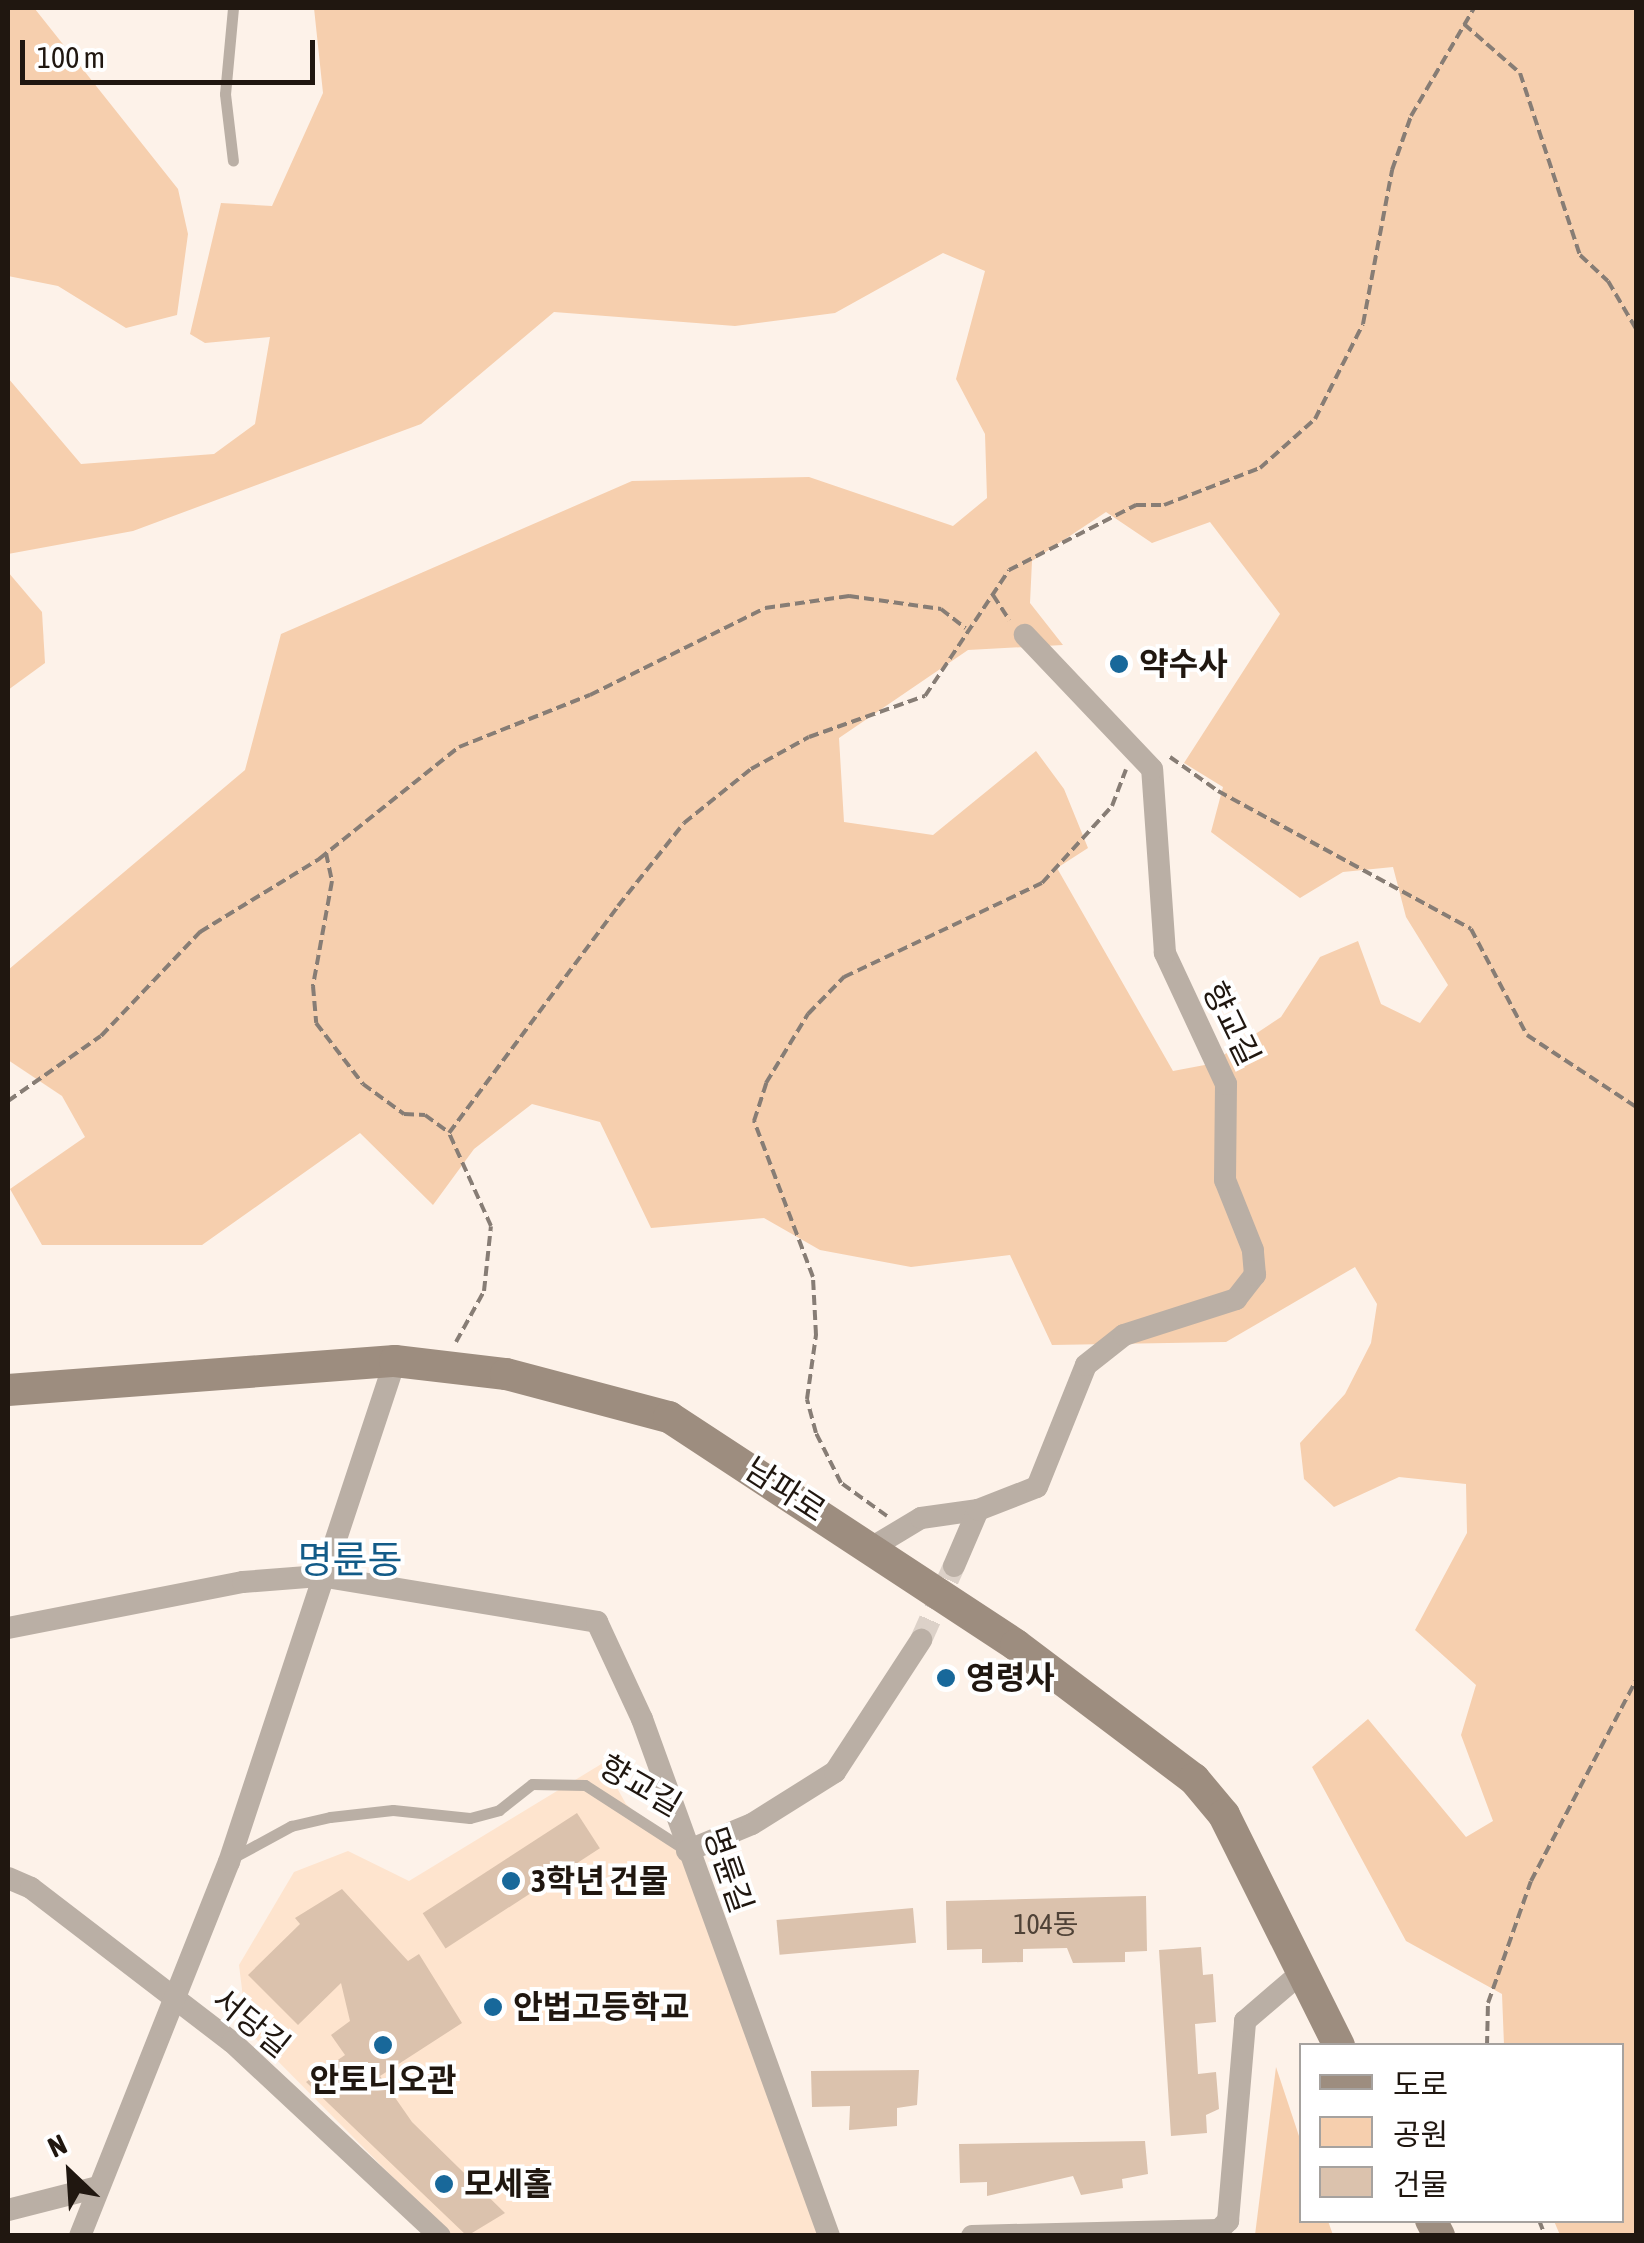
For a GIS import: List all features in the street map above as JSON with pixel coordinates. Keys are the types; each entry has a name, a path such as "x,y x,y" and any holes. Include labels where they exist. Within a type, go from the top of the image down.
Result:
{"street":[{"name":"향교길","path":"978,1510 1038,1488 1086,1365 1124,1335 1236,1299 1255,1275 1254,1250 1225,1180 1226,1084 1165,952 1160,812 1152,770 1132,744 1025,635"},
{"path":"80,2236 94,2188 176,2004 229,1862 320,1576 395,1361"},
{"name":"남파로","path":"8,1390 395,1361 448,1368 669,1417 871,1548 1151,1740 1194,1779 1224,1815 1337,2043"},
{"path":"871,1548 906,1527 978,1510"},
{"path":"954,1566 978,1510"},
{"name":"명륜길","path":"8,1628 244,1582 320,1576 597,1622 642,1719 829,2236"},
{"name":"향교길","path":"687,1851 752,1824 835,1772 921,1640"},
{"name":"서당길","path":"8,1878 32,1888 176,2004 232,2042 440,2236"},
{"path":"972,2236 1219,2230 1228,2221 1245,2021 1300,1973"},
{"path":"8,2210 94,2188"}],"lane":[{"path":"233,8 226,94 233,161"},
{"name":"향교길","path":"229,1862 290,1826 393,1810 470,1818 499,1810 532,1784 585,1785 687,1851"}],"path":[{"path":"449,1133 684,823 750,769 809,738 907,709 939,681 966,628 1009,570 1096,523 1260,468 1315,419 1362,324 1392,170 1412,116 1474,8"},
{"path":"1463,24 1520,73 1580,255 1608,281 1636,328"},
{"path":"993,595 1025,635"},
{"path":"8,1100 101,1036 200,932 326,852 459,747 590,695 766,608 849,596 941,609 966,628"},
{"path":"906,1527 865,1504 824,1456 807,1399 813,1277 754,1121 766,1083 808,1014 844,977 1042,882 1112,806 1132,744 1168,756 1218,791 1471,929 1527,1035 1636,1108"},
{"path":"326,852 332,880 312,986 316,1024 363,1084 404,1114 425,1116 449,1133 491,1226 484,1291 462,1323 448,1368"},
{"path":"1487,2043 1488,2003 1530,1881 1636,1680"}],"shaded area":[{"name":"안법고등학교","path":"603,1763 626,1804 682,1852 829,2235 450,2235 247,2030 239,1965 294,1872 348,1851 409,1881"}],"green space":[{"path":"8,8 35,9 178,189 188,234 177,315 126,328 58,286 8,276"},
{"path":"314,8 1636,8 1636,2235 1560,2235 1555,2223 1624,2223 1624,2043 1504,2043 1502,1994 1406,1941 1312,1767 1368,1719 1466,1837 1493,1821 1461,1735 1476,1685 1415,1630 1467,1533 1466,1484 1399,1477 1334,1507 1304,1479 1300,1443 1345,1394 1371,1343 1377,1304 1355,1267 1226,1342 1052,1345 1010,1255 911,1267 820,1250 764,1218 651,1228 600,1122 532,1104 474,1149 433,1205 360,1133 202,1245 42,1245 10,1189 85,1137 62,1096 8,1060 8,970 245,770 281,634 632,481 809,477 953,526 987,498 985,434 956,379 985,271 943,253 835,313 735,326 554,312 421,424 133,531 8,554 8,378 81,464 214,454 255,424 270,337 205,343 190,334 221,203 272,206 323,93","holes":["1106,512 1152,543 1210,522 1280,614 1184,763 1223,787 1211,832 1300,898 1343,872 1393,867 1406,917 1448,985 1420,1023 1381,1004 1358,941 1320,957 1281,1017 1210,1064 1173,1071 1057,868 1088,848 1064,789 1036,751 933,835 844,822 839,738 968,650 1063,645 1030,603 1032,561"]},
{"path":"8,572 42,612 45,663 8,690"},
{"path":"1276,2067 1299,2136 1299,2223 1329,2223 1333,2235 1255,2235"}],"building":[{"name":"3학년 건물","path":"577,1813 600,1848 446,1948 423,1913"},
{"path":"342,1889 408,1961 419,1954 462,2023 380,2076 412,2122 505,2213 467,2236 306,2082 345,2055 331,2035 350,2021 341,1983 298,2025 248,1975 300,1924 295,1918"},
{"path":"1146,1896 1147,1951 1125,1952 1125,1962 1073,1963 1067,1948 1023,1949 1023,1962 982,1963 982,1949 947,1950 946,1901"},
{"path":"913,1908 916,1943 780,1955 777,1920"},
{"path":"1201,1947 1203,1975 1213,1974 1216,2022 1195,2024 1198,2074 1216,2072 1219,2109 1206,2115 1207,2133 1171,2136 1159,1950"},
{"path":"919,2070 917,2105 897,2108 897,2126 849,2130 850,2106 812,2107 811,2071"},
{"path":"1145,2141 1148,2174 1122,2179 1123,2188 1081,2195 1073,2176 987,2196 987,2182 960,2183 959,2144"}],"tunnel":[{"path":"921,1640 954,1566"}],"place":[{"name":"약수사","path":"1119,664"},
{"name":"영령사","path":"946,1678"},
{"name":"3학년 건물","path":"511,1881"},
{"name":"안법고등학교","path":"493,2007"},
{"name":"안토니오관","path":"383,2045"},
{"name":"모세홀","path":"444,2184"}],"district":[{"name":"명륜동","path":"350,1560"}]}
